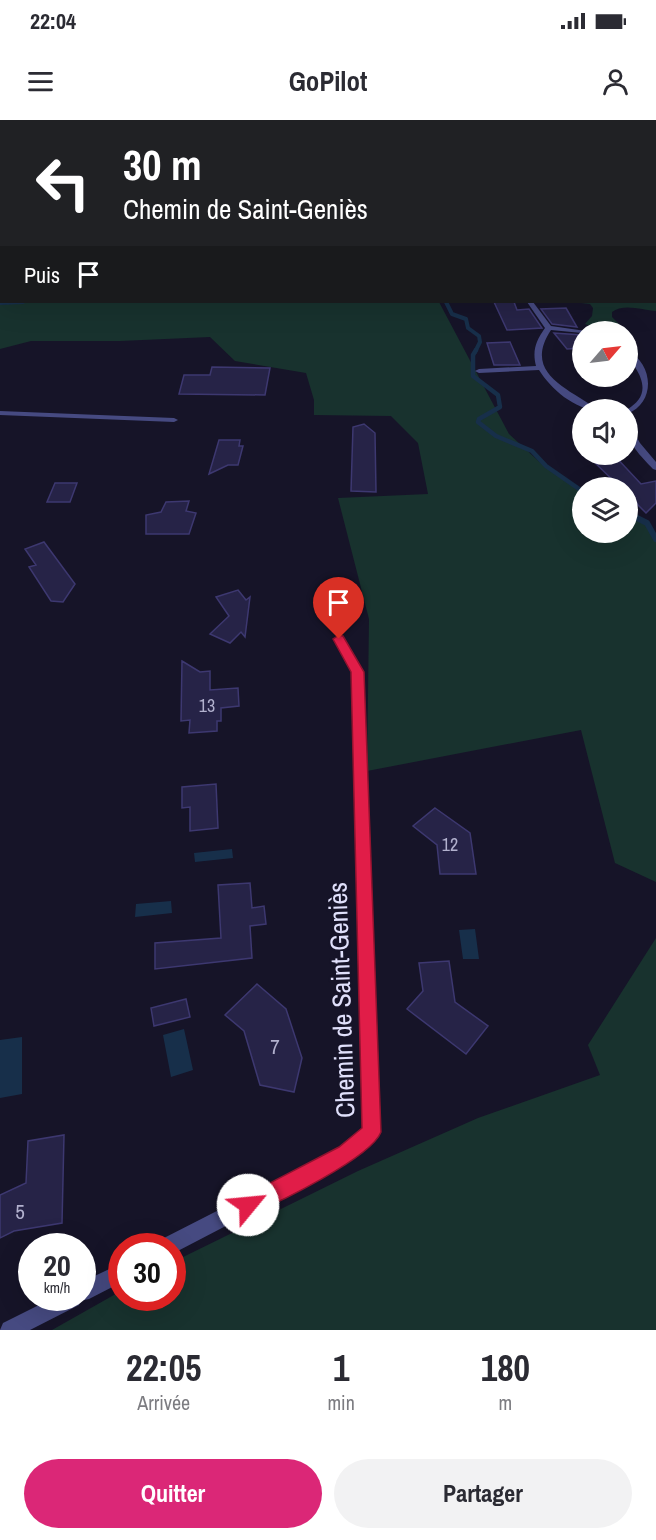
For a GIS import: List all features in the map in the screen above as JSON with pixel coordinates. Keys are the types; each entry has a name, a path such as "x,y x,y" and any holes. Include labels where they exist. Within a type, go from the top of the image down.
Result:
{"street":[{"path":"531,303 549,328 572,330"},
{"path":"549,328 537,346 539,368 550,381 574,399"},
{"path":"638,365 642,370 646,393 638,405"},
{"path":"479,371 539,368"},
{"path":"638,446 656,467"},
{"name":"Chemin de Saint-Geniès","path":"186,1237 346,1154 372,1132 358,672 339,639"},
{"path":"10,1330 47,1311"}],"lane":[{"path":"0,413 174,420"}],"green space":[{"path":"15,303 440,303 509,434 545,467 572,485 572,543 638,543 638,519 644,522 656,541 656,882 615,863 581,730 367,771 369,619 338,498 428,494 418,443 391,416 314,415 314,400 306,373 235,361 210,337 120,341 31,341 0,349 0,305"},
{"path":"581,303 656,303 656,311 627,307 617,309 612,312 612,317 616,321 588,321 592,316 593,308 590,304"},
{"path":"656,938 656,1330 52,1330 86,1311 96,1311 96,1305 108,1298 108,1311 186,1311 186,1256 358,1171 478,1118 600,1075 588,1045"}],"water":[{"path":"232,849 233,858 195,862 194,853"},
{"path":"171,901 172,913 135,917 136,904"},
{"path":"475,929 479,959 463,959 459,930"},
{"path":"184,1029 193,1070 171,1077 163,1035"},
{"path":"22,1037 22,1094 0,1098 0,1040"}],"building":[{"path":"494,303 514,303 517,310 529,309 542,328 507,330"},
{"path":"566,308 574,321 572,326 552,324 541,309"},
{"path":"554,333 572,334 572,349 567,349"},
{"path":"510,342 520,365 494,365 487,343"},
{"path":"212,367 270,368 265,395 179,394 184,375 210,375"},
{"path":"364,424 375,433 376,492 351,491 353,427"},
{"path":"219,440 240,440 239,446 243,446 238,465 228,465 209,474"},
{"path":"597,465 623,465 634,477 610,477"},
{"path":"638,481 641,484 656,481 656,503 646,513 638,505"},
{"path":"55,483 77,483 70,502 47,502"},
{"path":"189,501 186,511 196,513 189,534 146,534 146,515 161,512 166,502"},
{"path":"44,542 75,584 63,602 51,601 29,567 36,565 25,549"},
{"path":"238,590 246,600 250,597 245,637 241,632 230,643 210,634 229,616 216,597"},
{"path":"182,661 200,672 210,671 210,690 238,688 239,706 221,708 221,721 217,721 217,731 189,733 190,720 181,721"},
{"path":"216,784 218,828 190,831 190,807 182,808 182,787"},
{"path":"435,808 470,833 476,874 440,874 437,845 413,826"},
{"path":"250,883 252,908 264,906 266,924 250,926 252,958 155,969 155,943 221,938 218,885"},
{"path":"449,961 455,1002 488,1026 466,1054 407,1009 423,991 419,963"},
{"path":"257,984 286,1009 302,1058 294,1092 260,1085 244,1031 225,1015"},
{"path":"186,999 190,1017 154,1026 151,1008"},
{"path":"64,1135 62,1223 14,1231 0,1238 0,1195 26,1183 28,1141"}],"waterway":[{"path":"446,303 452,314 466,319 468,328 479,336 480,342 476,350"},
{"path":"476,350 473,355 473,376 498,395 500,407 479,419 478,422 496,436 532,451 546,466 572,484"},
{"path":"638,518 647,523 656,539"}],"route":[{"path":"248,1205 346,1154 372,1132 358,672 339,639"}]}
